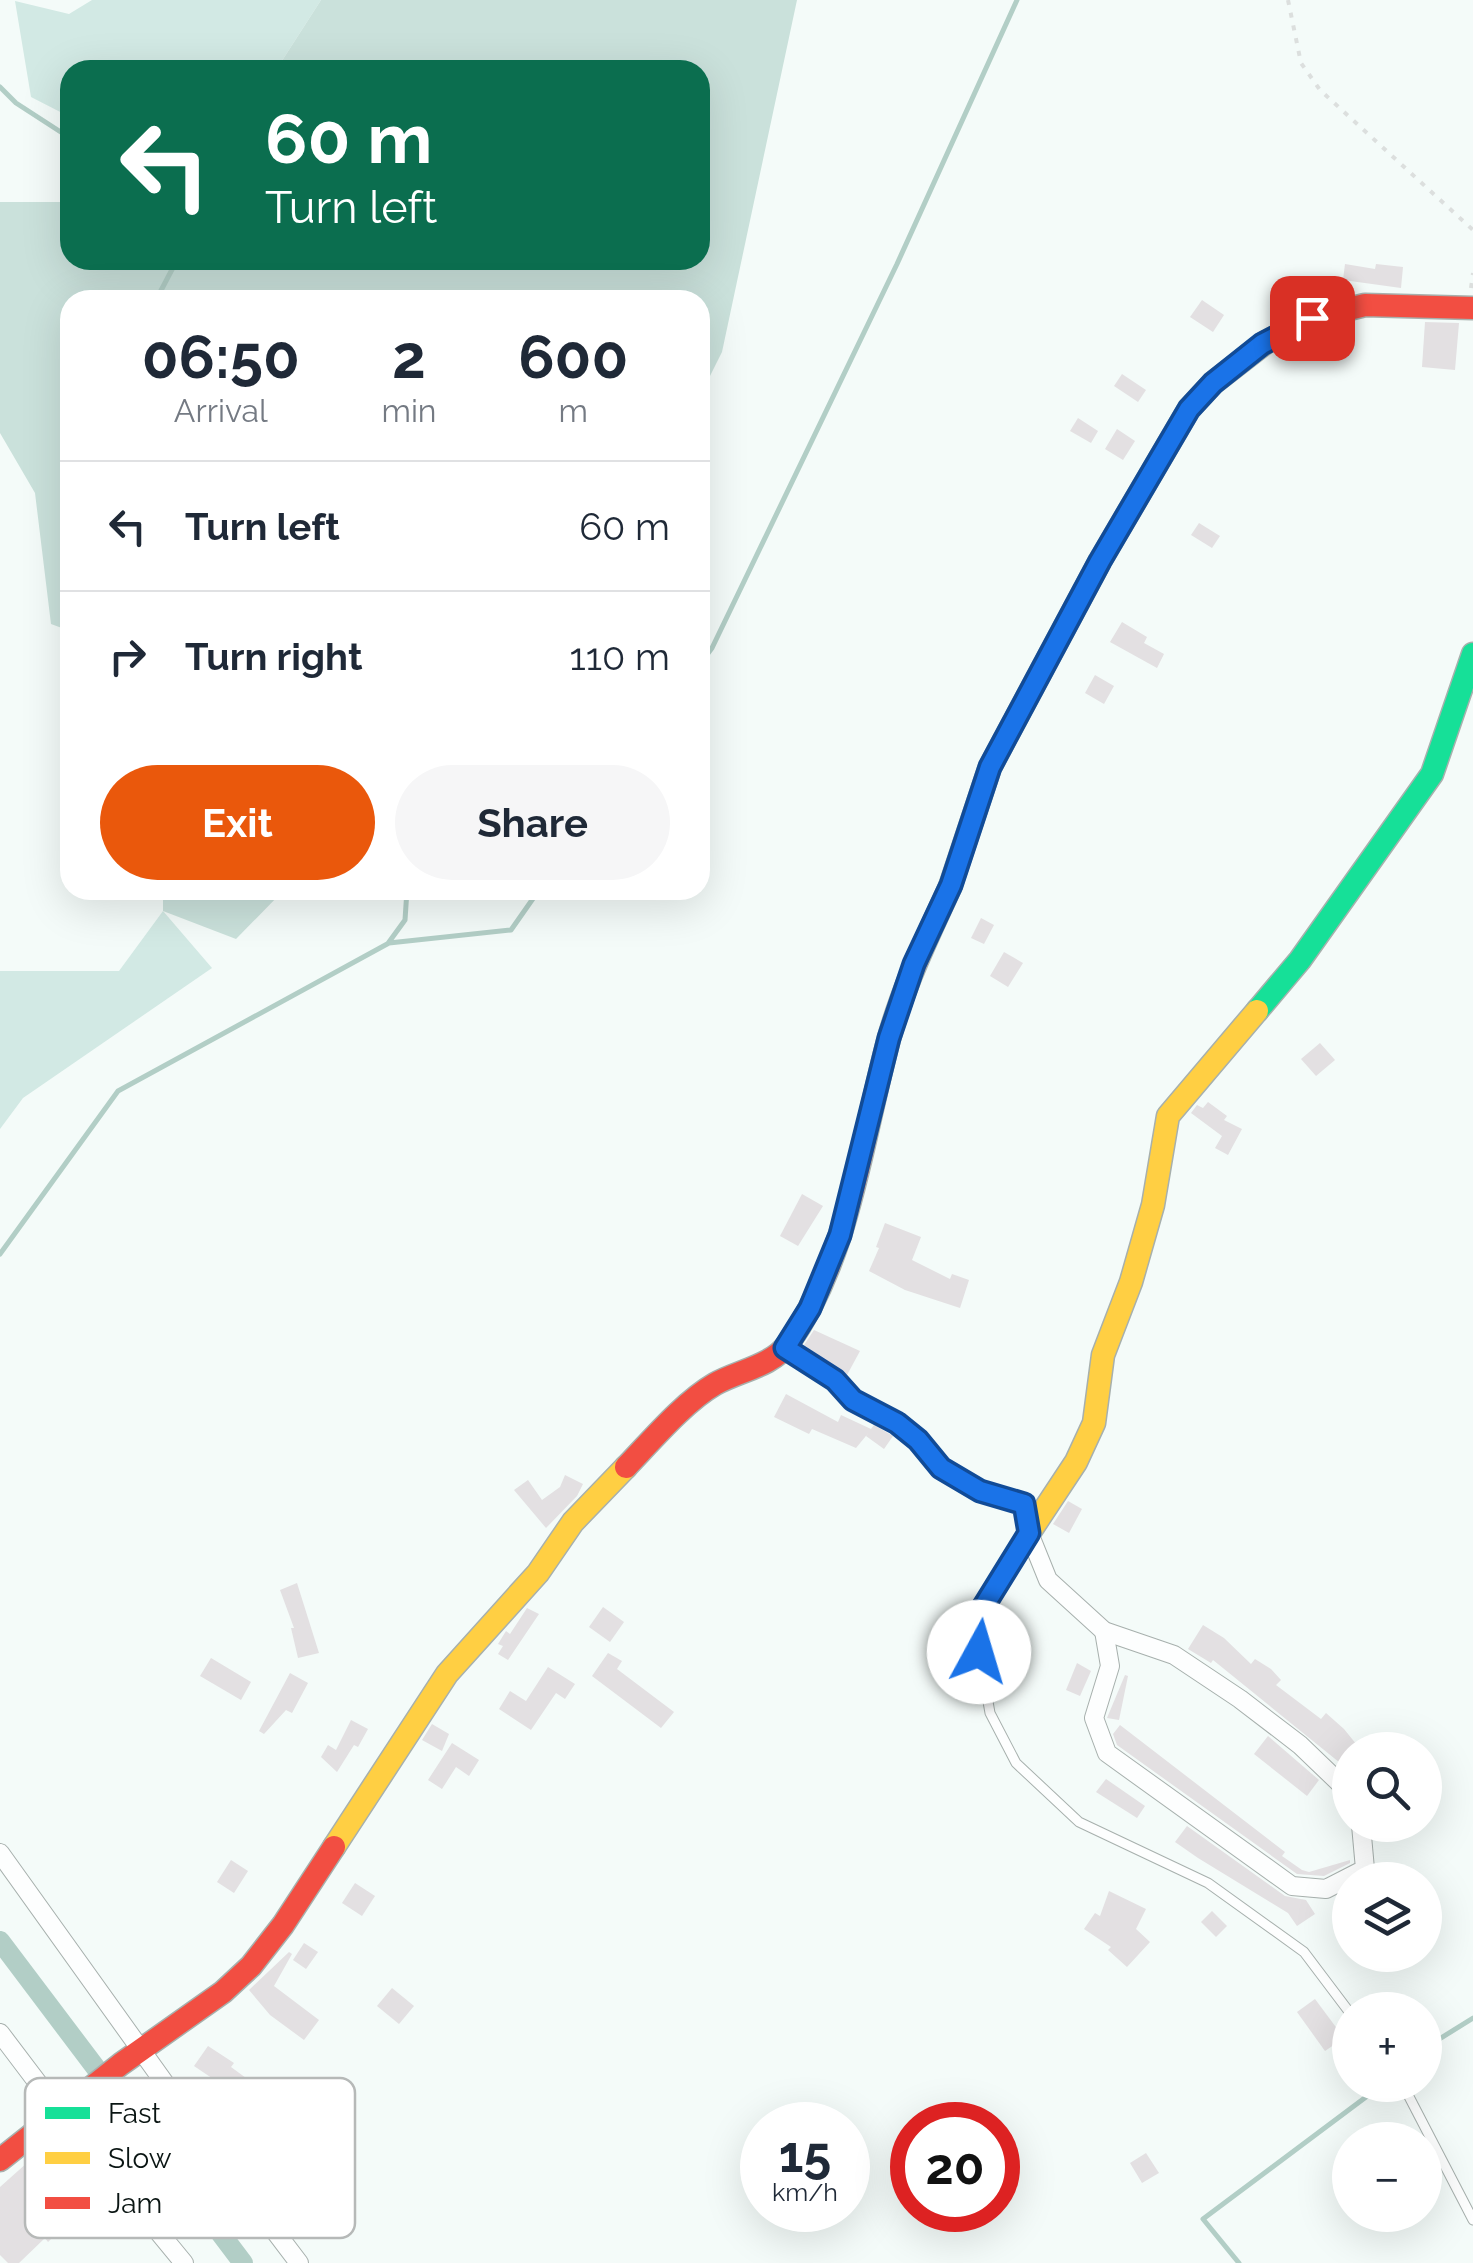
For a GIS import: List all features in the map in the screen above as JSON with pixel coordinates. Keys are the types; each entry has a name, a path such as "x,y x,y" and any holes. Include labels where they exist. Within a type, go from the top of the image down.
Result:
{"street":[{"path":"103,2078 223,1992 250,1966 282,1925 447,1674 538,1573 573,1522 662,1430 714,1385 785,1348 810,1308 840,1235 889,1038 914,964 951,885 990,767 1100,561 1189,409 1213,383 1262,344 1312,318 1365,305 1473,308"},
{"path":"1029,1533 1076,1462 1094,1423 1103,1354 1131,1282 1152,1205 1168,1116 1300,960 1432,774 1473,654"},
{"path":"785,1348 835,1380 853,1400 897,1423 918,1440 941,1468 980,1491 1024,1504 1029,1533 1048,1580 1104,1631 1174,1655 1300,1745 1332,1776"},
{"path":"1104,1631 1110,1666 1094,1718 1107,1753 1292,1886 1326,1888 1365,1869 1363,1842"},
{"path":"0,1852 164,2078"},
{"path":"0,2033 34,2078"},
{"path":"0,2160 25,2140"},
{"path":"163,2238 184,2263"},
{"path":"280,2238 299,2263"}],"lane":[{"path":"1029,1533 974,1622 990,1712 1016,1763 1079,1822 1208,1883 1304,1952 1334,1992"},
{"path":"1413,2102 1473,2220"}],"path":[{"path":"1288,0 1301,63 1320,90 1473,230"}],"green space":[{"path":"92,0 321,0 282,60 60,60 60,112 31,97 15,1 69,14"},
{"path":"321,0 797,0 722,352 710,376 710,290 60,290 60,627 51,624 35,493 0,433 0,202 60,202 60,270 710,270 710,60 282,60"},
{"path":"163,900 274,900 236,939 163,911"},
{"path":"163,911 212,968 23,1098 0,1129 0,971 119,971"}],"building":[{"path":"1345,264 1375,269 1376,264 1403,267 1401,288 1343,280"},
{"path":"1202,300 1224,315 1213,332 1190,317"},
{"path":"1425,322 1459,323 1455,370 1422,367"},
{"path":"1122,374 1146,390 1138,402 1114,386"},
{"path":"1078,418 1098,431 1091,443 1070,431"},
{"path":"1117,429 1135,441 1123,460 1105,449"},
{"path":"1199,523 1220,536 1212,548 1191,535"},
{"path":"1122,622 1147,637 1144,643 1164,654 1157,668 1110,642"},
{"path":"1095,675 1114,686 1104,704 1085,693"},
{"path":"981,918 994,925 984,944 971,938"},
{"path":"1004,952 1023,963 1008,987 990,976"},
{"path":"1320,1043 1335,1060 1316,1076 1301,1059"},
{"path":"1208,1102 1227,1116 1224,1120 1242,1129 1228,1155 1215,1148 1222,1136 1191,1113 1197,1105 1203,1108"},
{"path":"802,1194 823,1206 798,1246 780,1236"},
{"path":"885,1223 921,1237 912,1260 950,1279 952,1274 969,1280 960,1308 905,1290 869,1271"},
{"path":"814,1330 860,1351 847,1375 804,1345"},
{"path":"786,1394 838,1422 841,1415 871,1429 874,1425 893,1436 884,1449 866,1436 870,1431 856,1448 812,1429 809,1434 774,1417"},
{"path":"565,1475 583,1484 577,1496 546,1528 514,1490 528,1480 542,1500 560,1487"},
{"path":"1068,1501 1082,1509 1069,1533 1053,1524"},
{"path":"297,1583 319,1653 298,1658 294,1628 280,1590"},
{"path":"603,1607 624,1622 610,1642 589,1627"},
{"path":"527,1608 539,1614 508,1660 498,1654 503,1646 498,1644 506,1631 510,1634"},
{"path":"1203,1625 1224,1638 1251,1664 1255,1659 1271,1669 1281,1680 1276,1685 1321,1719 1326,1713 1346,1732 1332,1732 1332,1756 1213,1660 1211,1663 1188,1649"},
{"path":"608,1653 622,1661 617,1669 674,1712 661,1728 592,1676"},
{"path":"211,1658 251,1682 241,1700 200,1676"},
{"path":"1077,1663 1091,1671 1080,1696 1066,1690"},
{"path":"548,1667 575,1684 565,1699 556,1693 531,1730 499,1709 510,1691 526,1701"},
{"path":"290,1673 308,1683 292,1713 286,1710 264,1734 259,1731"},
{"path":"1125,1675 1128,1676 1119,1720 1107,1718"},
{"path":"351,1720 368,1729 337,1772 321,1757 328,1745 336,1750"},
{"path":"432,1724 449,1734 442,1751 422,1740"},
{"path":"1120,1725 1285,1852 1282,1856 1302,1870 1309,1872 1332,1865 1332,1872 1324,1876 1297,1874 1117,1745 1113,1734"},
{"path":"1268,1736 1319,1780 1307,1796 1254,1754"},
{"path":"452,1743 479,1760 469,1776 456,1767 442,1789 428,1780"},
{"path":"1106,1779 1145,1806 1137,1818 1096,1792"},
{"path":"1187,1826 1285,1896 1306,1900 1315,1914 1297,1926 1288,1913 1198,1858 1175,1842"},
{"path":"231,1860 248,1871 234,1893 217,1882"},
{"path":"355,1883 375,1896 362,1916 342,1903"},
{"path":"1109,1891 1146,1909 1136,1929 1150,1942 1127,1967 1108,1950 1111,1947 1084,1929 1095,1913 1100,1916"},
{"path":"1212,1911 1227,1926 1216,1937 1201,1922"},
{"path":"304,1943 318,1952 306,1969 293,1960"},
{"path":"289,1952 292,1954 274,1986 319,2020 304,2040 270,2015 249,1990"},
{"path":"392,1988 414,2006 399,2024 377,2006"},
{"path":"1315,1999 1332,2022 1332,2046 1325,2051 1297,2012"},
{"path":"208,2046 234,2063 231,2067 246,2078 212,2078 194,2066"},
{"path":"1146,2153 1159,2173 1142,2183 1130,2163"},
{"path":"25,2165 25,2238 45,2238 19,2263 8,2263 0,2255 0,2187"}],"waterway":[{"path":"710,651 897,264 1017,0"},
{"path":"0,87 16,103 60,132"},
{"path":"161,290 172,270"},
{"path":"389,942 405,920 406,900"},
{"path":"0,1254 118,1091 389,943 511,930 532,900"},
{"path":"0,1941 103,2078"},
{"path":"1442,2037 1473,2018"},
{"path":"1239,2263 1203,2219 1359,2102"},
{"path":"224,2238 243,2263"}],"traffic: fast":[{"path":"950,887 990,767 1100,561 1189,409 1213,383 1266,342"},
{"path":"1257,1011 1300,960 1432,774 1473,654"}],"traffic: slow":[{"path":"1029,1533 1076,1462 1094,1423 1103,1355 1131,1282 1153,1205 1168,1116 1257,1011"},
{"path":"334,1847 447,1674 538,1573 573,1522 626,1467"}],"traffic: jam":[{"path":"1266,342 1312,318 1365,305 1473,308"},
{"path":"626,1467 703,1392 781,1352 809,1310 826,1274 851,1198 894,1022 950,887"},
{"path":"103,2078 223,1992 251,1966 334,1847"},
{"path":"0,2160 25,2140"}],"route":[{"path":"979,1652 974,1622 1029,1533 1024,1504 980,1491 941,1468 918,1440 897,1423 853,1400 835,1380 785,1348 810,1308 840,1235 889,1038 914,964 951,885 990,767 1100,561 1189,409 1213,383 1262,344 1312,318"}]}
